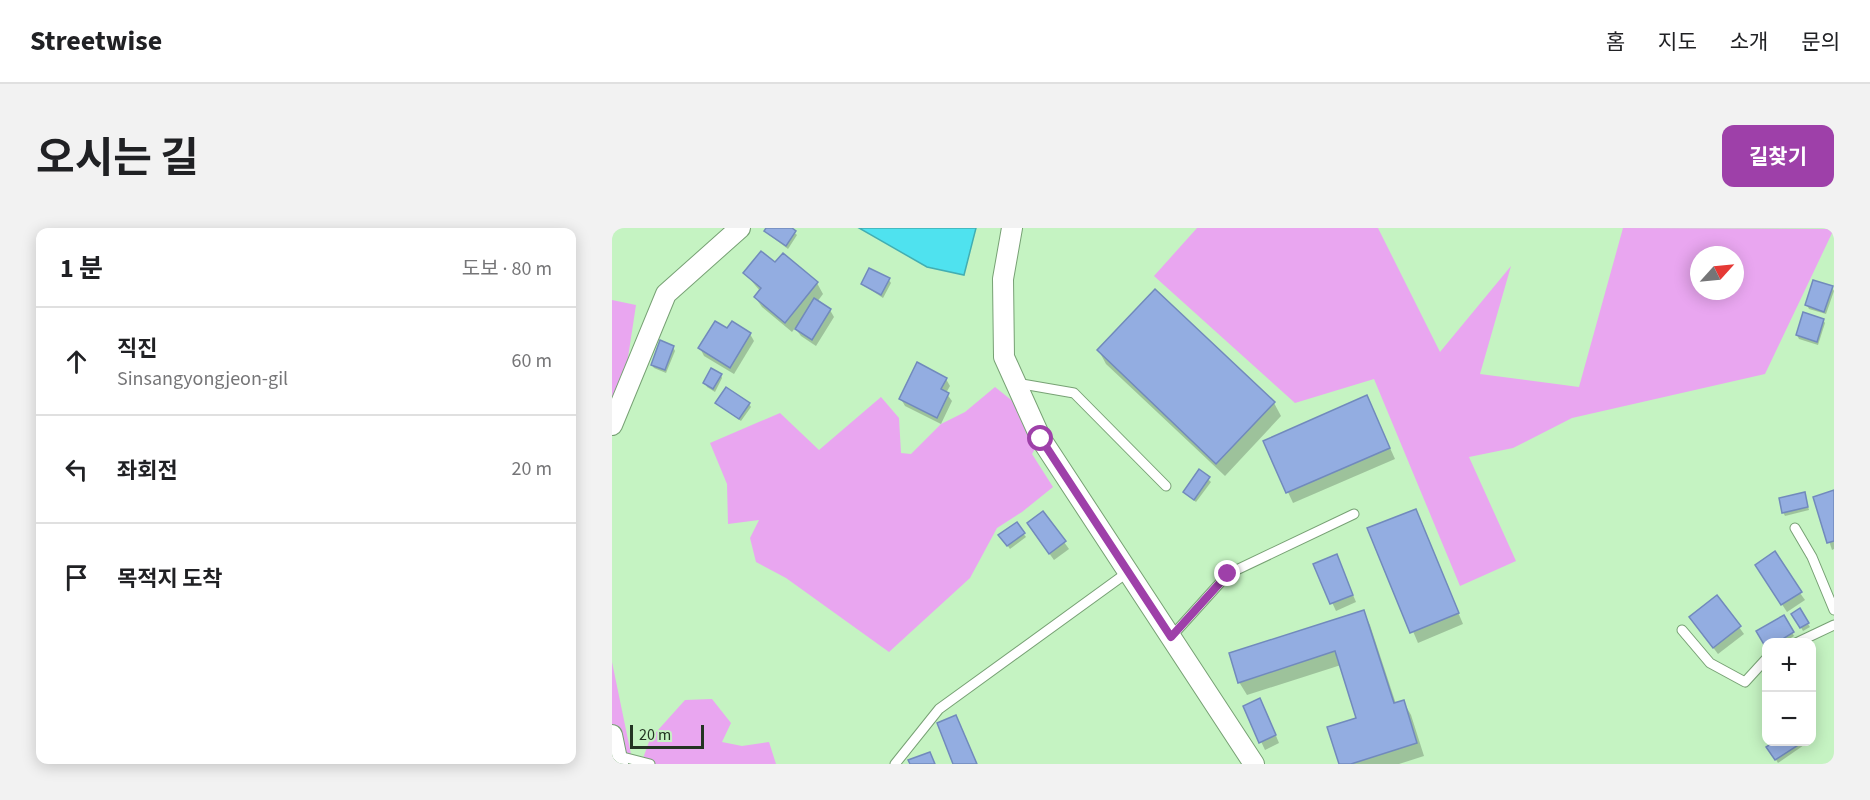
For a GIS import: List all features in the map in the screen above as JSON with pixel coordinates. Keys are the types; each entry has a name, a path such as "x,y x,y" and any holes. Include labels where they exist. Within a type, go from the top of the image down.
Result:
{"street":[{"path":"612,425 666,294 740,228"},
{"path":"1012,228 1003,279 1004,357 1041,439 1254,764"},
{"path":"612,735 615,757"}],"lane":[{"path":"1016,383 1074,393 1166,486"},
{"path":"1171,637 1228,574 1354,514"},
{"path":"1796,528 1812,557 1834,610"},
{"path":"895,764 939,709 1128,572"},
{"path":"1805,638 1834,625"},
{"path":"1682,630 1710,663 1745,682 1762,664"},
{"path":"615,757 650,764"}],"shaded area":[{"path":"1197,228 1378,228 1440,352 1511,266 1480,374 1579,387 1623,228 1834,229 1765,374 1572,418 1513,448 1469,457 1516,561 1460,586 1374,379 1295,403 1154,276"},
{"path":"612,300 636,305 627,364 612,398"},
{"path":"995,387 1015,403 1036,447 1032,454 1053,487 1022,512 997,528 970,578 889,652 786,578 756,562 750,538 759,520 728,524 727,484 710,443 780,413 819,450 881,397 899,418 901,453 911,454 941,424 965,412"},
{"path":"612,662 632,759 612,747"},
{"path":"712,699 731,723 722,742 742,746 769,742 776,764 641,764 650,739 685,700"}],"water":[{"path":"859,228 976,228 964,275 927,267"}],"building":[{"path":"766,228 792,228 796,231 786,246 764,231"},
{"path":"761,251 775,262 783,253 818,282 785,323 754,297 761,288 743,273"},
{"path":"869,268 890,278 881,295 861,284"},
{"path":"1813,280 1833,286 1824,312 1805,305"},
{"path":"1155,289 1275,402 1216,464 1097,350"},
{"path":"814,298 831,309 812,340 795,329"},
{"path":"1803,312 1824,319 1817,342 1796,335"},
{"path":"715,321 727,328 732,321 751,333 730,368 698,348"},
{"path":"660,340 674,346 665,370 651,365"},
{"path":"917,362 947,378 941,389 949,393 937,418 899,399"},
{"path":"711,368 722,374 713,389 703,383"},
{"path":"726,387 750,403 739,419 715,403"},
{"path":"1367,395 1390,448 1286,493 1263,441"},
{"path":"1199,469 1210,477 1194,500 1183,492"},
{"path":"1834,490 1834,541 1827,543 1813,497"},
{"path":"1805,492 1808,507 1782,513 1779,498"},
{"path":"1416,509 1459,613 1410,633 1367,528"},
{"path":"1043,511 1066,541 1049,554 1027,523"},
{"path":"1017,522 1025,533 1007,546 998,535"},
{"path":"1775,551 1802,592 1781,605 1755,565"},
{"path":"1337,554 1353,595 1330,604 1313,564"},
{"path":"1717,595 1741,626 1713,648 1689,617"},
{"path":"1800,608 1809,623 1800,628 1791,614"},
{"path":"1364,610 1394,703 1404,700 1417,743 1351,764 1339,764 1327,727 1356,718 1335,651 1238,683 1229,653"},
{"path":"1784,615 1794,632 1784,638 1762,638 1762,641 1756,631"},
{"path":"1260,698 1276,735 1259,743 1243,706"},
{"path":"956,715 977,764 953,764 937,723"},
{"path":"1768,746 1797,746 1775,760 1766,747"},
{"path":"930,752 935,764 910,764 908,760"}],"route":[{"path":"1041,439 1171,637 1228,574"}]}
